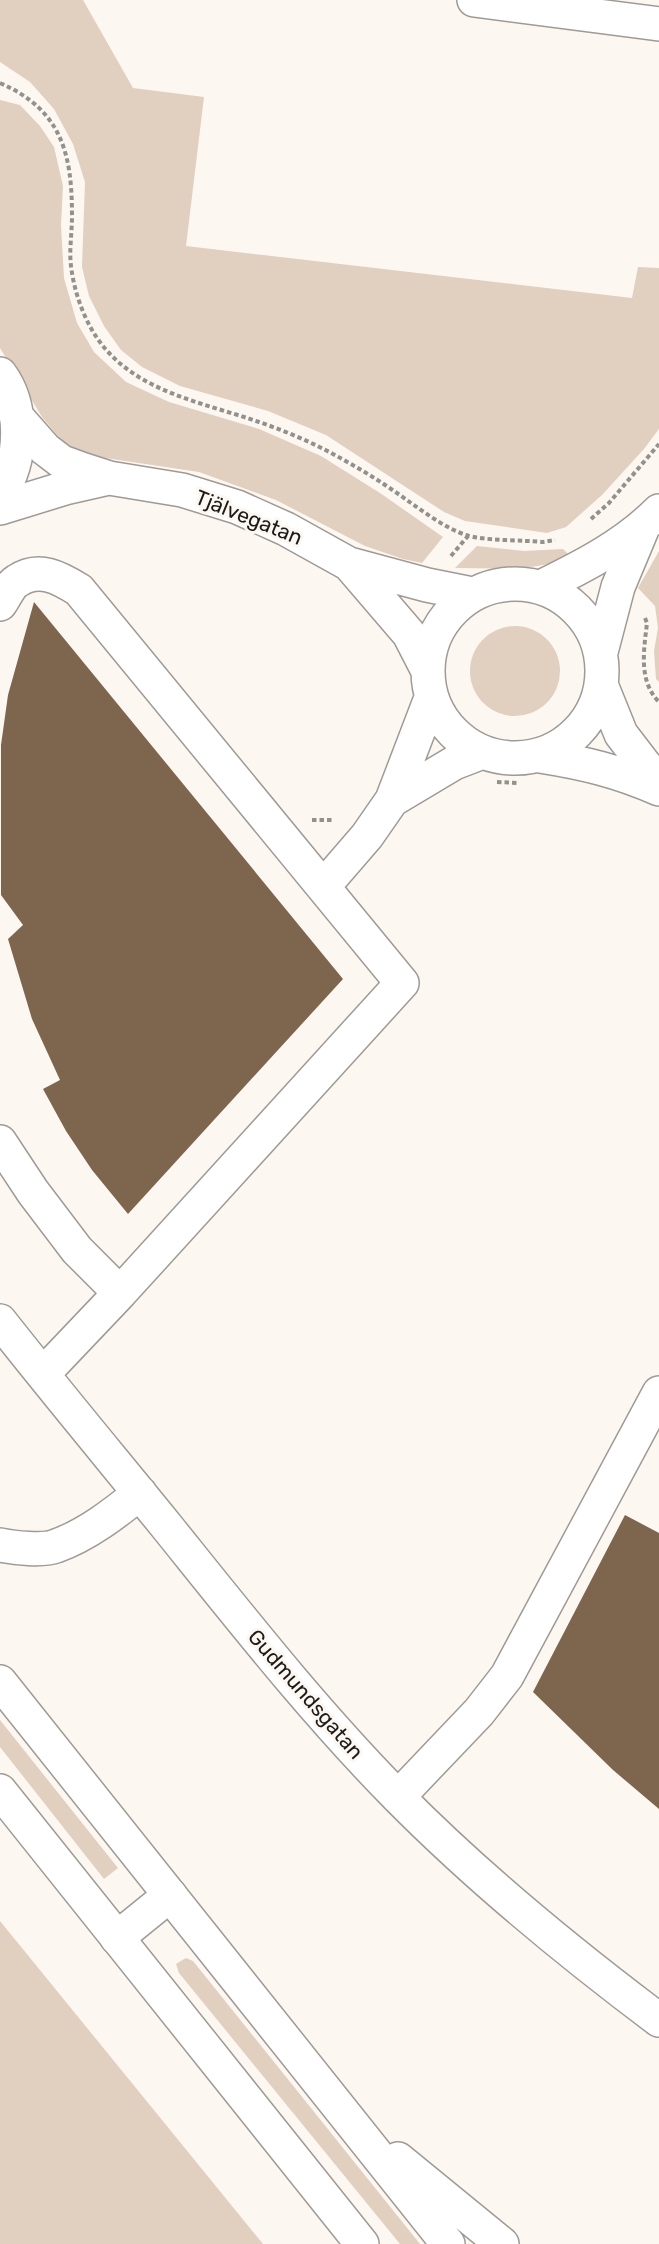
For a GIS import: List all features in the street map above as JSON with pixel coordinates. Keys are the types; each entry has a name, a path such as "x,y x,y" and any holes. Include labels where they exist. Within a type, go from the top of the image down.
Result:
{"main road":[{"path":"474,0 659,24"},
{"path":"0,374 5,381 16,416 18,442 13,467 0,494"},
{"name":"Tjälvegatan","path":"16,416 45,449 62,462 109,478 182,490 237,507 286,529 350,564 427,585 472,594"},
{"name":"Tjälvegatan","path":"0,508 65,488 109,478"},
{"path":"542,587 612,550 651,519"},
{"path":"651,519 618,587 601,652 602,687 621,734 659,780"},
{"name":"Tjälvegatan","path":"350,564 409,634 429,683"},
{"path":"0,604 16,581 38,573 57,577 79,590 402,983 120,1293 43,1374"},
{"path":"323,887 367,836 392,800 429,683 433,639 448,613 472,594 494,585 518,583 542,587 569,601 589,624 601,652"},
{"path":"429,683 442,720 459,740 480,753 510,759 540,756 595,765 659,789"},
{"path":"540,756 569,741 591,717 602,687"},
{"path":"392,800 454,763 480,753"},
{"path":"0,1142 33,1192 77,1250 120,1293"},
{"name":"Gudmundsgatan","path":"0,1321 272,1657 336,1732 398,1797 521,1913 659,2020"},
{"path":"398,1797 479,1712 507,1676 659,1393"},
{"path":"0,1545 13,1548 55,1547 110,1518 140,1493"},
{"path":"0,1682 448,2244"},
{"path":"0,1791 362,2244"},
{"path":"117,1938 171,1895"},
{"path":"348,2118 502,2244"}],"path":[{"path":"0,83 23,93 39,108 56,128 66,151 71,176 70,265 84,314 97,338 114,360 136,377 156,387 261,422 344,459 446,526 468,536 543,542 559,540"},
{"path":"584,525 609,503 659,444"},
{"path":"273,825 313,820 339,820"}],"shaded area":[{"path":"0,0 83,0 133,88 204,97 186,246 632,298 638,267 659,268 659,429 602,495 566,527 547,533 465,521 444,512 326,435 268,411 180,386 142,367 121,350 104,326 89,296 82,267 85,182 73,144 54,109 30,82 0,62"},
{"path":"0,100 20,105 40,126 54,147 63,186 61,225 64,278 77,323 94,352 126,382 169,402 259,429 321,456 380,493 443,537 422,563 365,546 276,500 199,472 85,455 62,441 42,417 0,348"},
{"path":"477,546 524,551 563,549 571,557 529,567 455,568"},
{"path":"659,551 659,682 656,679 654,651 658,628 655,606 638,588"},
{"path":"515,626 532,629 547,639 557,654 560,671 557,688 547,703 532,713 515,716 498,713 483,703 473,688 470,671 473,654 483,639 498,629"},
{"path":"0,1720 118,1868 104,1879 0,1747"},
{"path":"0,1921 263,2244 0,2244"},
{"path":"186,1958 193,1961 420,2244 400,2244 179,1973 176,1964"}],"building":[{"path":"34,602 343,979 128,1214 92,1170 66,1131 43,1089 60,1080 32,1019 8,939 23,925 1,895 1,745 8,695"},
{"path":"625,1515 659,1533 659,1809 613,1770 533,1692"}]}
